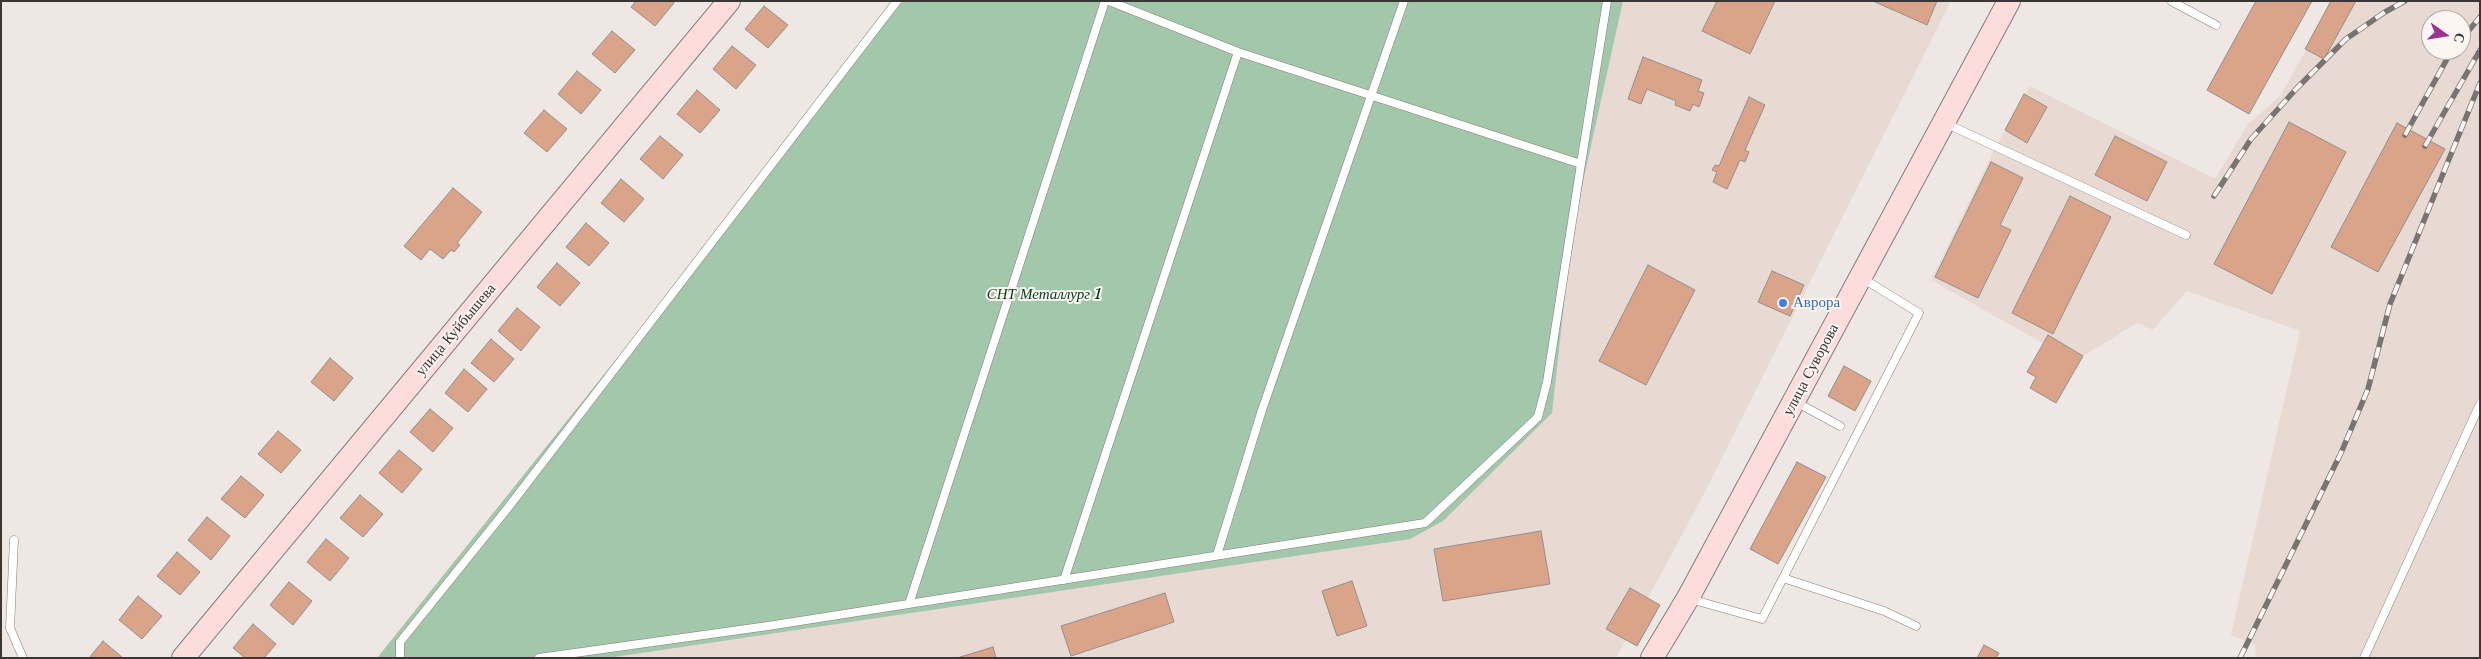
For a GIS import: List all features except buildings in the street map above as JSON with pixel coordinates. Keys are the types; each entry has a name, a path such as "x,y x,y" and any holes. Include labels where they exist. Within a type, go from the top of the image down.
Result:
{"main road":[{"name":"улица Куйбышева","path":"183,658 729,1"},
{"name":"улица Суворова","path":"1652,658 1688,598 2009,1"}],"lane":[{"path":"400,658 400,642 507,509 897,1"},
{"path":"909,604 1107,1 1238,52 1581,164"},
{"path":"1217,555 1262,410 1404,1"},
{"path":"538,658 768,626 1425,523 1538,417 1548,382 1607,1"},
{"path":"2171,1 2216,25"},
{"path":"1064,580 1238,52"},
{"path":"1945,123 2186,235"},
{"path":"1688,598 1762,619 1919,313 1860,278"},
{"path":"1795,401 1840,426"},
{"path":"2364,658 2480,404"},
{"path":"14,540 10,628 23,658"},
{"path":"1783,578 1884,611 1916,626"}],"shaded area":[{"path":"1623,1 1951,1 1707,488 1616,658 608,658 1251,562 1572,232"},
{"path":"2334,1 2480,1 2480,658 2256,658 2255,645 2231,635 2300,331 2187,291 2153,330 2137,323 2083,356 2060,353 1931,280 1995,148 2030,86 2215,179 2248,124 2280,96"}],"green space":[{"name":"СНТ Металлург 1","path":"903,1 1623,1 1572,232 1552,413 1443,521 1410,539 608,658 377,658"}],"railway":[{"path":"2214,196 2251,139 2297,88 2346,39 2385,12 2405,1"},
{"path":"2471,28 2480,17"},
{"path":"2425,146 2480,50"},
{"path":"2405,135 2446,60"},
{"path":"2240,658 2341,453 2368,389 2390,304 2480,83"}],"place":[{"name":"Аврора","path":"1783,303"}]}
